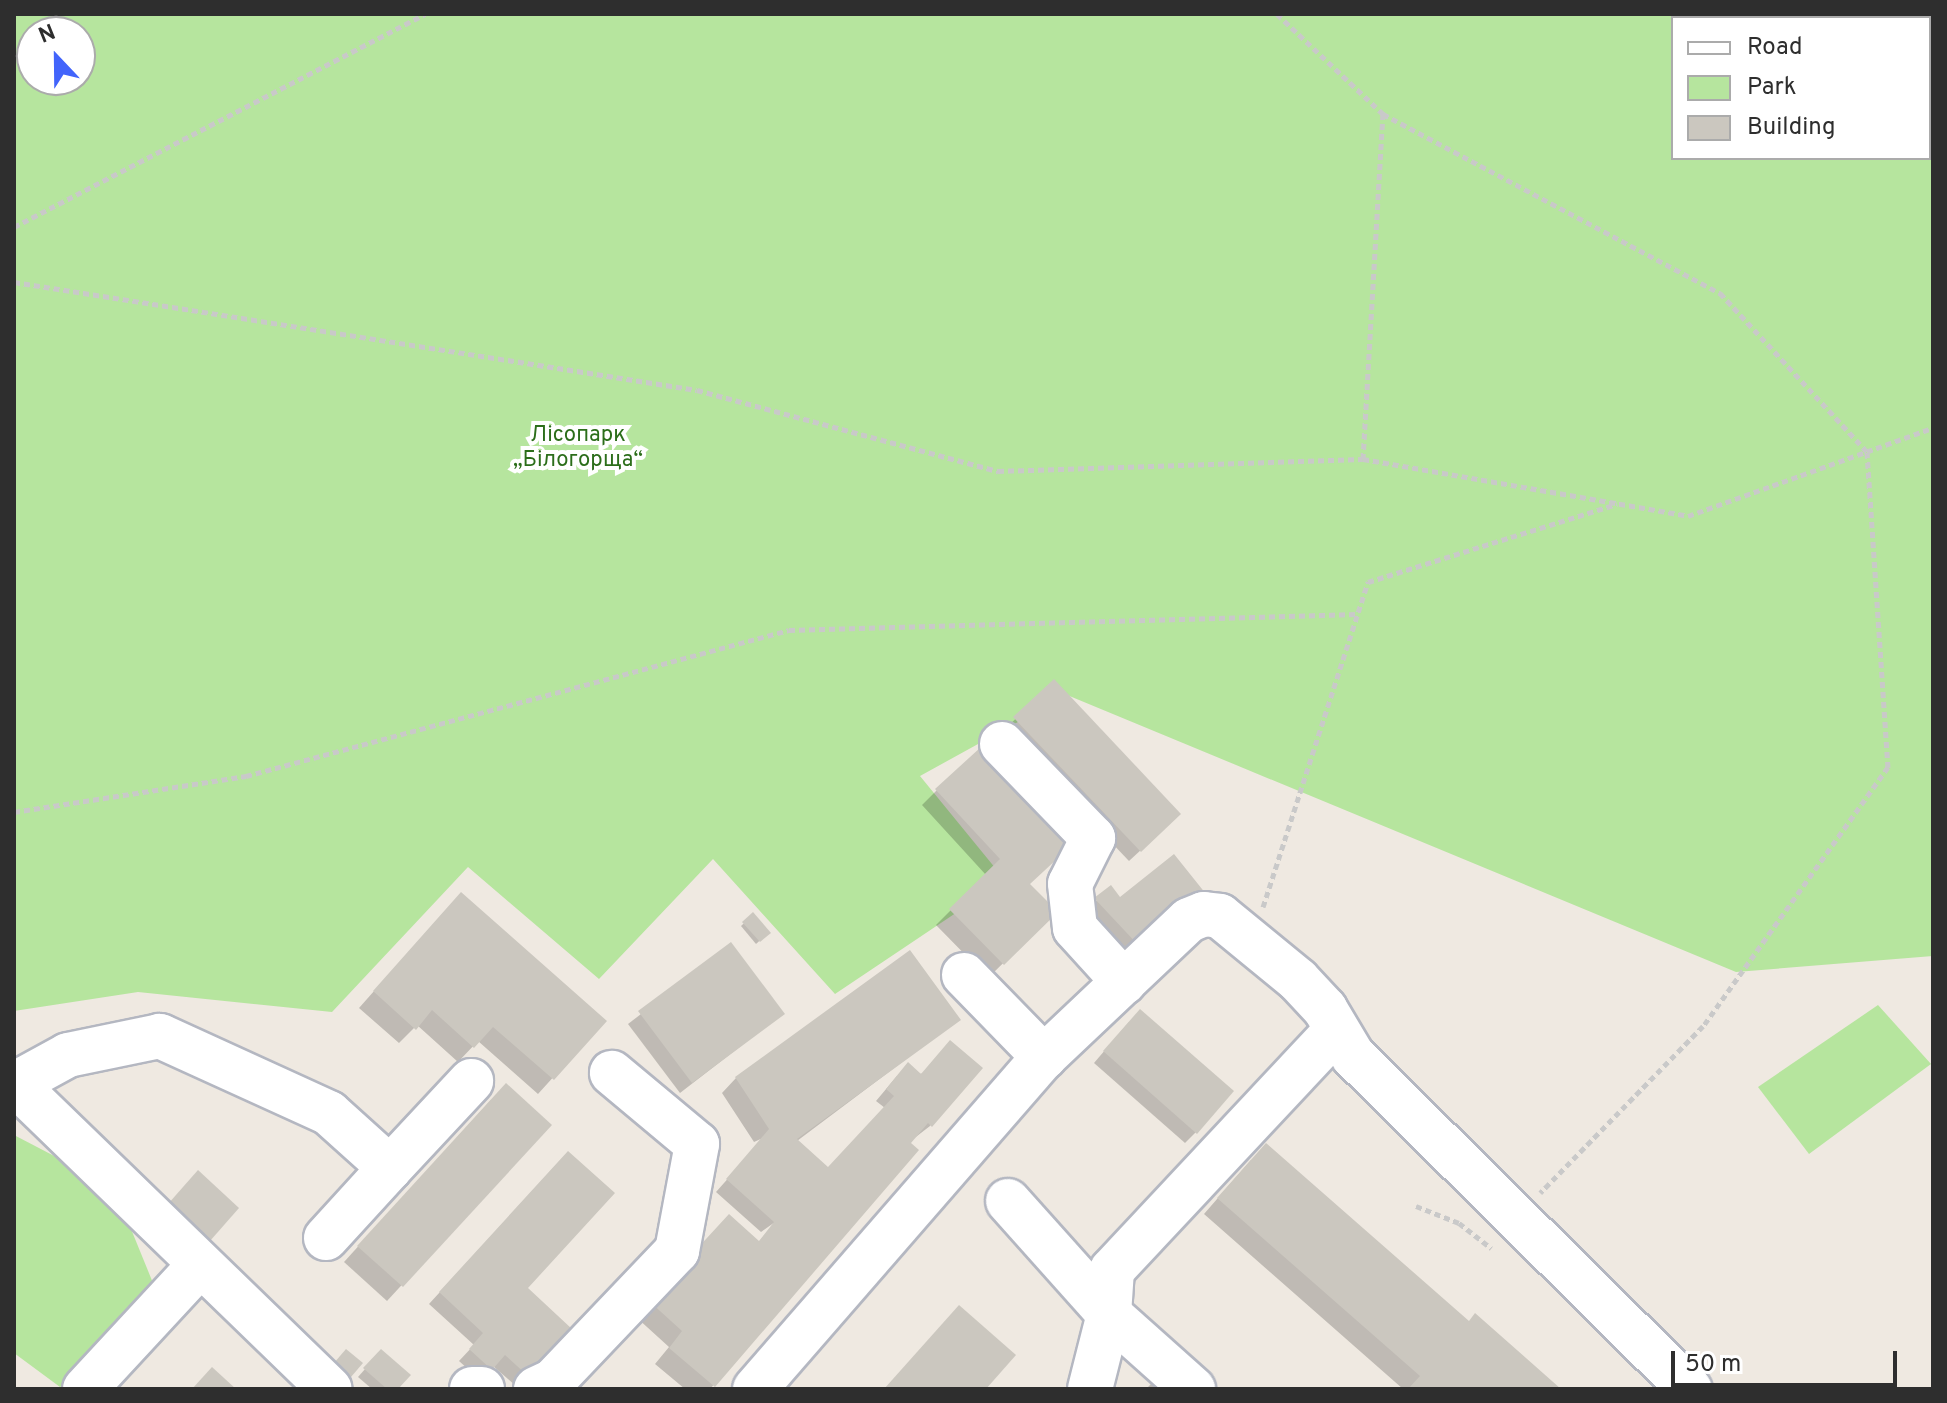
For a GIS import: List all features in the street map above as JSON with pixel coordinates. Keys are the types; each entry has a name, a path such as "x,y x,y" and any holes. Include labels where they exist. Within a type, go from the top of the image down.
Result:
{"lane":[{"path":"1002,744 1093,838 1070,884 1075,928 1124,982"},
{"path":"755,1389 1044,1057 1189,920 1204,914 1220,916 1325,1009 1335,1032 1353,1056 1690,1389"},
{"path":"964,975 1044,1057"},
{"path":"1090,1389 1109,1314 1112,1270 1335,1032"},
{"path":"330,1389 199,1266 15,1084 68,1055 160,1036 329,1113 390,1168"},
{"path":"536,1389 553,1381 677,1251 697,1144 612,1073"},
{"path":"326,1238 471,1081"},
{"path":"1008,1201 1109,1314 1193,1389"},
{"path":"85,1389 199,1266"},
{"path":"472,1389 480,1389"}],"path":[{"path":"14,227 425,14"},
{"path":"1277,14 1383,114 1720,293 1867,452 1888,767 1703,1026 1517,1217"},
{"path":"1363,459 1383,114"},
{"path":"14,282 697,390 998,471 1363,459 1688,516 1933,427"},
{"path":"1252,942 1368,582 1618,504"},
{"path":"14,812 246,776 789,630 1358,614"}],"green space":[{"name":"Лісопарк „Білогорща“","path":"14,14 1933,14 1933,956 1736,972 1067,695 920,776 1005,880 835,994 713,859 599,979 468,867 332,1012 138,992 14,1011"},
{"path":"1878,1005 1931,1064 1809,1154 1758,1087"},
{"path":"14,1135 83,1171 131,1229 153,1283 104,1355 60,1387 14,1353"}],"building":[{"path":"1054,679 1181,814 1141,852 1013,717"},
{"path":"981,747 1072,845 1030,884 1058,912 1004,965 949,909 1000,859 935,789"},
{"path":"1174,854 1206,894 1140,947 1094,898 1111,885 1120,897"},
{"path":"461,892 607,1021 554,1080 493,1027 474,1048 432,1010 416,1030 373,991"},
{"path":"753,912 771,933 760,942 742,922"},
{"path":"731,942 785,1014 692,1083 638,1011"},
{"path":"910,950 961,1020 797,1139 828,1167 894,1096 886,1089 908,1062 921,1074 950,1040 983,1068 932,1127 928,1123 911,1143 919,1150 715,1387 669,1348 682,1331 649,1301 729,1214 759,1241 774,1222 726,1179 769,1129 735,1077"},
{"path":"1140,1009 1234,1091 1197,1134 1103,1051"},
{"path":"506,1083 552,1125 403,1287 357,1246"},
{"path":"1266,1143 1469,1321 1475,1313 1561,1389 1408,1389 1420,1376 1217,1198"},
{"path":"568,1151 615,1193 528,1288 572,1329 528,1376 505,1355 492,1370 469,1349 483,1333 439,1292"},
{"path":"198,1170 239,1208 210,1241 168,1204"},
{"path":"959,1305 1016,1355 986,1389 884,1389"},
{"path":"346,1349 363,1363 345,1384 328,1370"},
{"path":"381,1349 411,1375 398,1389 387,1389 363,1368"},
{"path":"212,1367 236,1389 192,1389"}]}
